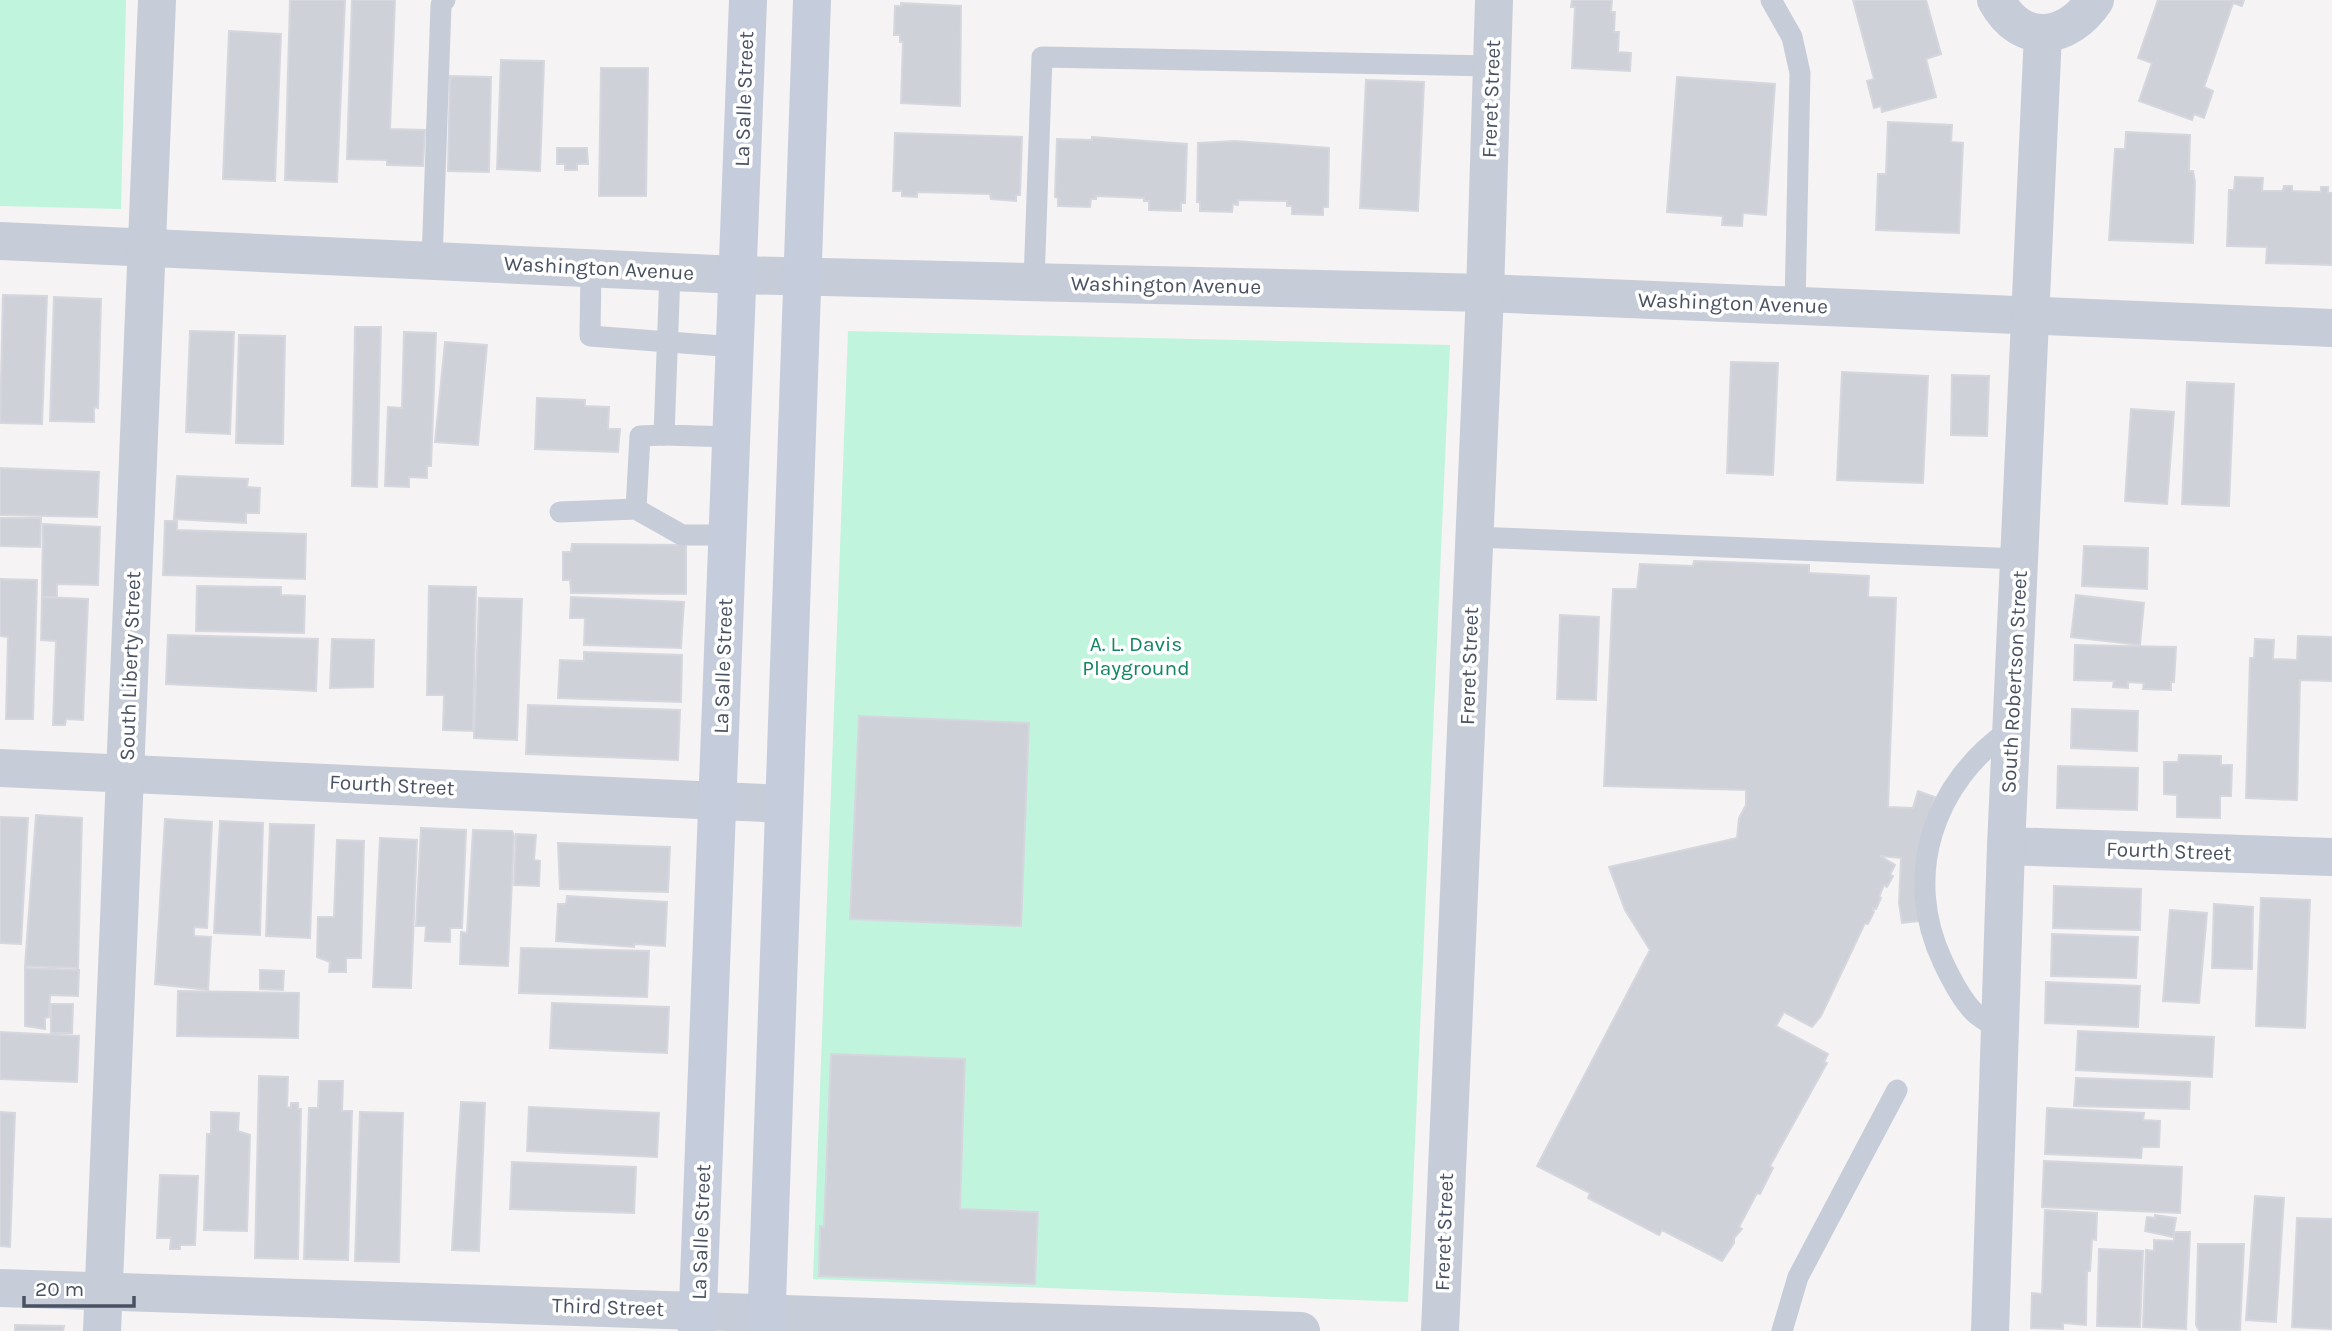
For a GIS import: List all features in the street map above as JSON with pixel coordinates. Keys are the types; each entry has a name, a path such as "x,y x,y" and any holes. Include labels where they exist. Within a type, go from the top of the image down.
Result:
{"street":[{"name":"South Liberty Street","path":"102,1331 157,0"},
{"name":"La Salle Street","path":"697,1320 748,0"},
{"path":"766,1321 812,0"},
{"name":"Freret Street","path":"1440,1331 1485,293 1494,0"},
{"path":"1996,0 2002,12 2014,22 2043,34 2067,30 2083,18 2095,0"},
{"name":"South Robertson Street","path":"1990,1331 2006,846 2043,34"},
{"name":"Washington Avenue","path":"0,240 738,275 1485,293 2332,328"},
{"name":"Fourth Street","path":"0,768 784,804"},
{"name":"Fourth Street","path":"2006,846 2332,857"},
{"name":"Third Street","path":"0,1288 697,1320 1301,1331"}],"lane":[{"path":"432,261 441,5 445,0"},
{"path":"1771,0 1792,37 1800,73 1795,306"},
{"path":"1034,282 1042,57 1491,66"},
{"path":"591,268 590,336 734,347"},
{"path":"664,436 670,272"},
{"path":"636,509 640,436 732,437"},
{"path":"560,512 636,509 682,535 728,535"},
{"path":"1474,537 2019,559"},
{"path":"2000,1030 1974,1012 1950,977 1931,938 1924,897 1931,837 1943,804 1967,767 1986,746 2011,729"},
{"path":"1782,1331 1798,1277 1897,1090"}],"green space":[{"path":"0,0 126,0 121,209 0,206"},
{"name":"A. L. Davis Playground","path":"848,331 1450,345 1408,1302 813,1279"}],"building":[{"path":"290,0 345,0 337,182 285,180"},
{"path":"352,0 395,0 390,129 425,130 423,166 387,165 387,160 347,159"},
{"path":"1572,0 1612,0 1611,12 1615,12 1614,32 1619,32 1618,52 1631,53 1630,71 1572,68 1575,7 1571,7"},
{"path":"1853,0 1926,0 1941,54 1926,59 1936,97 1882,112 1881,106 1874,108 1867,81 1874,79"},
{"path":"2158,0 2244,0 2242,6 2233,3 2204,87 2213,91 2204,118 2194,114 2192,120 2139,101 2152,63 2138,58"},
{"path":"901,3 961,6 960,106 901,103 903,42 900,42 900,35 894,35 895,6 901,6"},
{"path":"229,31 281,34 275,181 223,179"},
{"path":"501,60 544,61 540,171 497,169"},
{"path":"601,68 648,68 646,196 599,196"},
{"path":"450,76 491,77 489,172 448,171"},
{"path":"1677,77 1775,84 1766,215 1743,213 1742,226 1722,225 1723,216 1667,212"},
{"path":"1366,80 1424,82 1418,211 1360,208"},
{"path":"1888,122 1952,125 1951,142 1963,143 1959,233 1876,230 1878,174 1886,174"},
{"path":"2126,132 2190,135 2189,171 2193,171 2195,182 2193,243 2109,240 2115,149 2125,149"},
{"path":"895,133 1022,137 1020,195 1016,195 1016,201 991,199 990,194 917,192 917,197 902,196 902,191 893,191"},
{"path":"1092,137 1187,144 1185,203 1181,203 1181,211 1149,210 1149,201 1144,201 1144,198 1096,196 1096,199 1091,199 1090,207 1058,206 1058,198 1055,197 1057,139 1092,140"},
{"path":"1235,141 1329,148 1328,207 1323,207 1323,215 1292,214 1292,206 1287,206 1287,201 1238,200 1238,205 1233,204 1232,212 1200,211 1200,202 1197,202 1198,143"},
{"path":"557,148 587,148 588,164 577,164 577,170 565,170 565,164 557,164"},
{"path":"2235,177 2263,178 2262,191 2283,191 2284,186 2292,186 2292,191 2321,192 2321,187 2328,187 2328,193 2332,193 2332,265 2266,263 2267,247 2227,246 2229,190 2234,190"},
{"path":"3,295 47,296 42,424 0,423"},
{"path":"54,297 101,299 98,408 94,407 94,422 50,421"},
{"path":"355,327 381,327 377,487 352,486"},
{"path":"190,331 234,332 230,434 186,432"},
{"path":"404,332 436,333 431,466 427,466 427,478 409,477 409,487 385,486 388,407 402,408"},
{"path":"239,335 285,336 283,444 236,443"},
{"path":"445,342 487,345 478,445 435,442"},
{"path":"1731,362 1778,363 1773,475 1727,473"},
{"path":"1842,372 1928,376 1923,483 1837,480"},
{"path":"1952,375 1989,376 1987,436 1951,435"},
{"path":"2187,382 2234,384 2229,506 2182,504"},
{"path":"537,398 585,400 585,406 609,407 608,429 620,429 618,452 535,449"},
{"path":"2131,409 2174,412 2167,504 2125,501"},
{"path":"0,468 99,472 97,517 0,515"},
{"path":"177,476 248,479 247,487 260,488 259,513 246,513 246,523 174,519"},
{"path":"0,518 41,518 40,547 0,546"},
{"path":"165,521 177,521 177,530 306,534 305,579 163,575"},
{"path":"43,524 100,527 98,585 57,584 57,597 42,597"},
{"path":"572,544 686,545 686,594 571,593 570,580 563,580 563,552 571,552"},
{"path":"2084,546 2148,548 2147,589 2082,586"},
{"path":"1694,561 1809,565 1809,573 1869,576 1868,597 1896,598 1888,807 1913,808 1918,791 1935,797 1927,821 1919,921 1902,923 1899,903 1901,858 1880,856 1895,865 1890,875 1893,876 1887,887 1884,885 1876,909 1873,908 1874,912 1868,924 1865,923 1821,1016 1812,1027 1784,1012 1776,1026 1828,1054 1824,1062 1827,1063 1770,1166 1773,1168 1760,1194 1757,1193 1739,1227 1742,1229 1722,1261 1662,1230 1659,1235 1588,1198 1590,1193 1537,1166 1650,950 1625,910 1609,867 1737,838 1739,818 1746,805 1746,790 1604,786 1613,589 1637,589 1640,564 1693,566"},
{"path":"0,579 37,580 33,719 6,719 8,637 0,636"},
{"path":"197,586 281,587 281,595 305,596 304,633 196,631"},
{"path":"429,586 476,587 473,731 443,730 444,695 427,695"},
{"path":"2076,595 2144,603 2140,645 2071,637"},
{"path":"42,597 88,599 83,720 66,719 65,725 53,725 56,641 41,640"},
{"path":"571,597 684,602 681,648 584,645 585,618 570,618"},
{"path":"479,598 522,599 517,740 474,738"},
{"path":"1560,615 1599,617 1596,700 1557,699"},
{"path":"168,635 318,639 316,691 166,684"},
{"path":"2298,636 2332,637 2332,681 2300,680 2297,800 2246,798 2250,658 2254,658 2255,639 2274,640 2273,659 2297,660"},
{"path":"332,639 374,640 373,687 330,688"},
{"path":"2075,645 2176,647 2171,690 2143,689 2144,683 2128,682 2128,688 2113,687 2114,681 2074,680"},
{"path":"584,652 682,655 681,702 558,698 560,660 584,661"},
{"path":"528,705 680,710 678,760 526,754"},
{"path":"2072,709 2138,711 2137,751 2071,748"},
{"path":"859,716 1029,723 1021,926 850,919"},
{"path":"2179,755 2221,756 2221,765 2232,765 2231,796 2220,796 2220,818 2177,817 2177,795 2164,794 2164,762 2178,762"},
{"path":"2058,766 2138,768 2137,810 2057,808"},
{"path":"36,815 82,818 78,968 25,966"},
{"path":"0,817 28,818 21,944 0,943"},
{"path":"165,819 212,822 207,928 194,927 194,936 211,937 208,990 155,984"},
{"path":"220,821 263,823 260,935 214,933"},
{"path":"270,824 314,825 310,938 266,936"},
{"path":"421,828 466,830 462,928 450,928 450,942 425,941 426,926 416,926"},
{"path":"473,830 512,831 514,836 508,966 460,964 461,932 467,933"},
{"path":"516,834 536,835 534,860 540,861 539,886 514,885"},
{"path":"380,838 417,840 411,988 373,987"},
{"path":"337,840 364,841 361,958 346,958 346,972 329,972 330,962 317,957 318,917 334,917"},
{"path":"558,843 670,847 668,892 560,889"},
{"path":"2054,886 2141,889 2140,930 2053,928"},
{"path":"567,896 667,902 665,946 634,944 634,947 556,941 558,904 566,904"},
{"path":"2261,898 2310,900 2305,1028 2256,1026"},
{"path":"2214,904 2253,907 2252,969 2212,968"},
{"path":"2170,910 2207,913 2199,1003 2163,1001"},
{"path":"2052,934 2138,937 2136,978 2051,976"},
{"path":"521,948 649,951 647,997 519,993"},
{"path":"25,968 79,970 78,996 50,995 49,1017 45,1018 45,1029 25,1026"},
{"path":"260,970 284,971 283,990 260,989"},
{"path":"2046,982 2140,986 2138,1027 2045,1023"},
{"path":"178,991 299,993 298,1038 177,1036"},
{"path":"552,1003 669,1007 667,1053 550,1048"},
{"path":"51,1004 73,1004 72,1033 51,1033"},
{"path":"2078,1031 2214,1037 2212,1077 2076,1070"},
{"path":"0,1032 79,1036 77,1082 0,1079"},
{"path":"831,1054 965,1059 960,1209 1038,1212 1035,1284 819,1276 820,1226 824,1227"},
{"path":"259,1076 288,1077 287,1107 291,1108 291,1103 298,1103 298,1109 301,1109 298,1259 255,1258"},
{"path":"2076,1078 2190,1082 2189,1109 2074,1106"},
{"path":"319,1081 343,1081 342,1111 352,1111 348,1260 304,1259 309,1108 318,1108"},
{"path":"461,1102 485,1103 479,1251 452,1250"},
{"path":"529,1107 659,1113 657,1157 527,1151"},
{"path":"2047,1108 2144,1113 2143,1120 2160,1121 2159,1147 2142,1147 2141,1158 2045,1154"},
{"path":"0,1112 15,1113 10,1247 0,1246"},
{"path":"211,1112 239,1113 238,1131 250,1135 247,1231 204,1230 207,1134 211,1134"},
{"path":"360,1112 403,1113 399,1262 355,1261"},
{"path":"2044,1161 2182,1167 2180,1213 2042,1207"},
{"path":"512,1162 636,1167 634,1213 510,1209"},
{"path":"160,1175 198,1176 195,1245 180,1245 180,1249 170,1249 171,1238 157,1238"},
{"path":"2255,1196 2284,1198 2276,1322 2246,1320"},
{"path":"2045,1210 2097,1213 2096,1240 2092,1239 2090,1271 2087,1271 2086,1325 2063,1323 2063,1329 2031,1328 2032,1293 2042,1294"},
{"path":"2155,1215 2176,1218 2173,1237 2145,1231 2147,1217 2155,1218"},
{"path":"2297,1218 2332,1219 2332,1329 2292,1327"},
{"path":"2174,1232 2190,1232 2186,1329 2143,1327 2146,1250 2154,1251 2154,1240 2174,1241"},
{"path":"2198,1244 2244,1244 2240,1331 2199,1330 2196,1325"},
{"path":"2099,1249 2143,1251 2140,1327 2097,1326"},
{"path":"15,1325 64,1326 63,1331 15,1331"}]}
